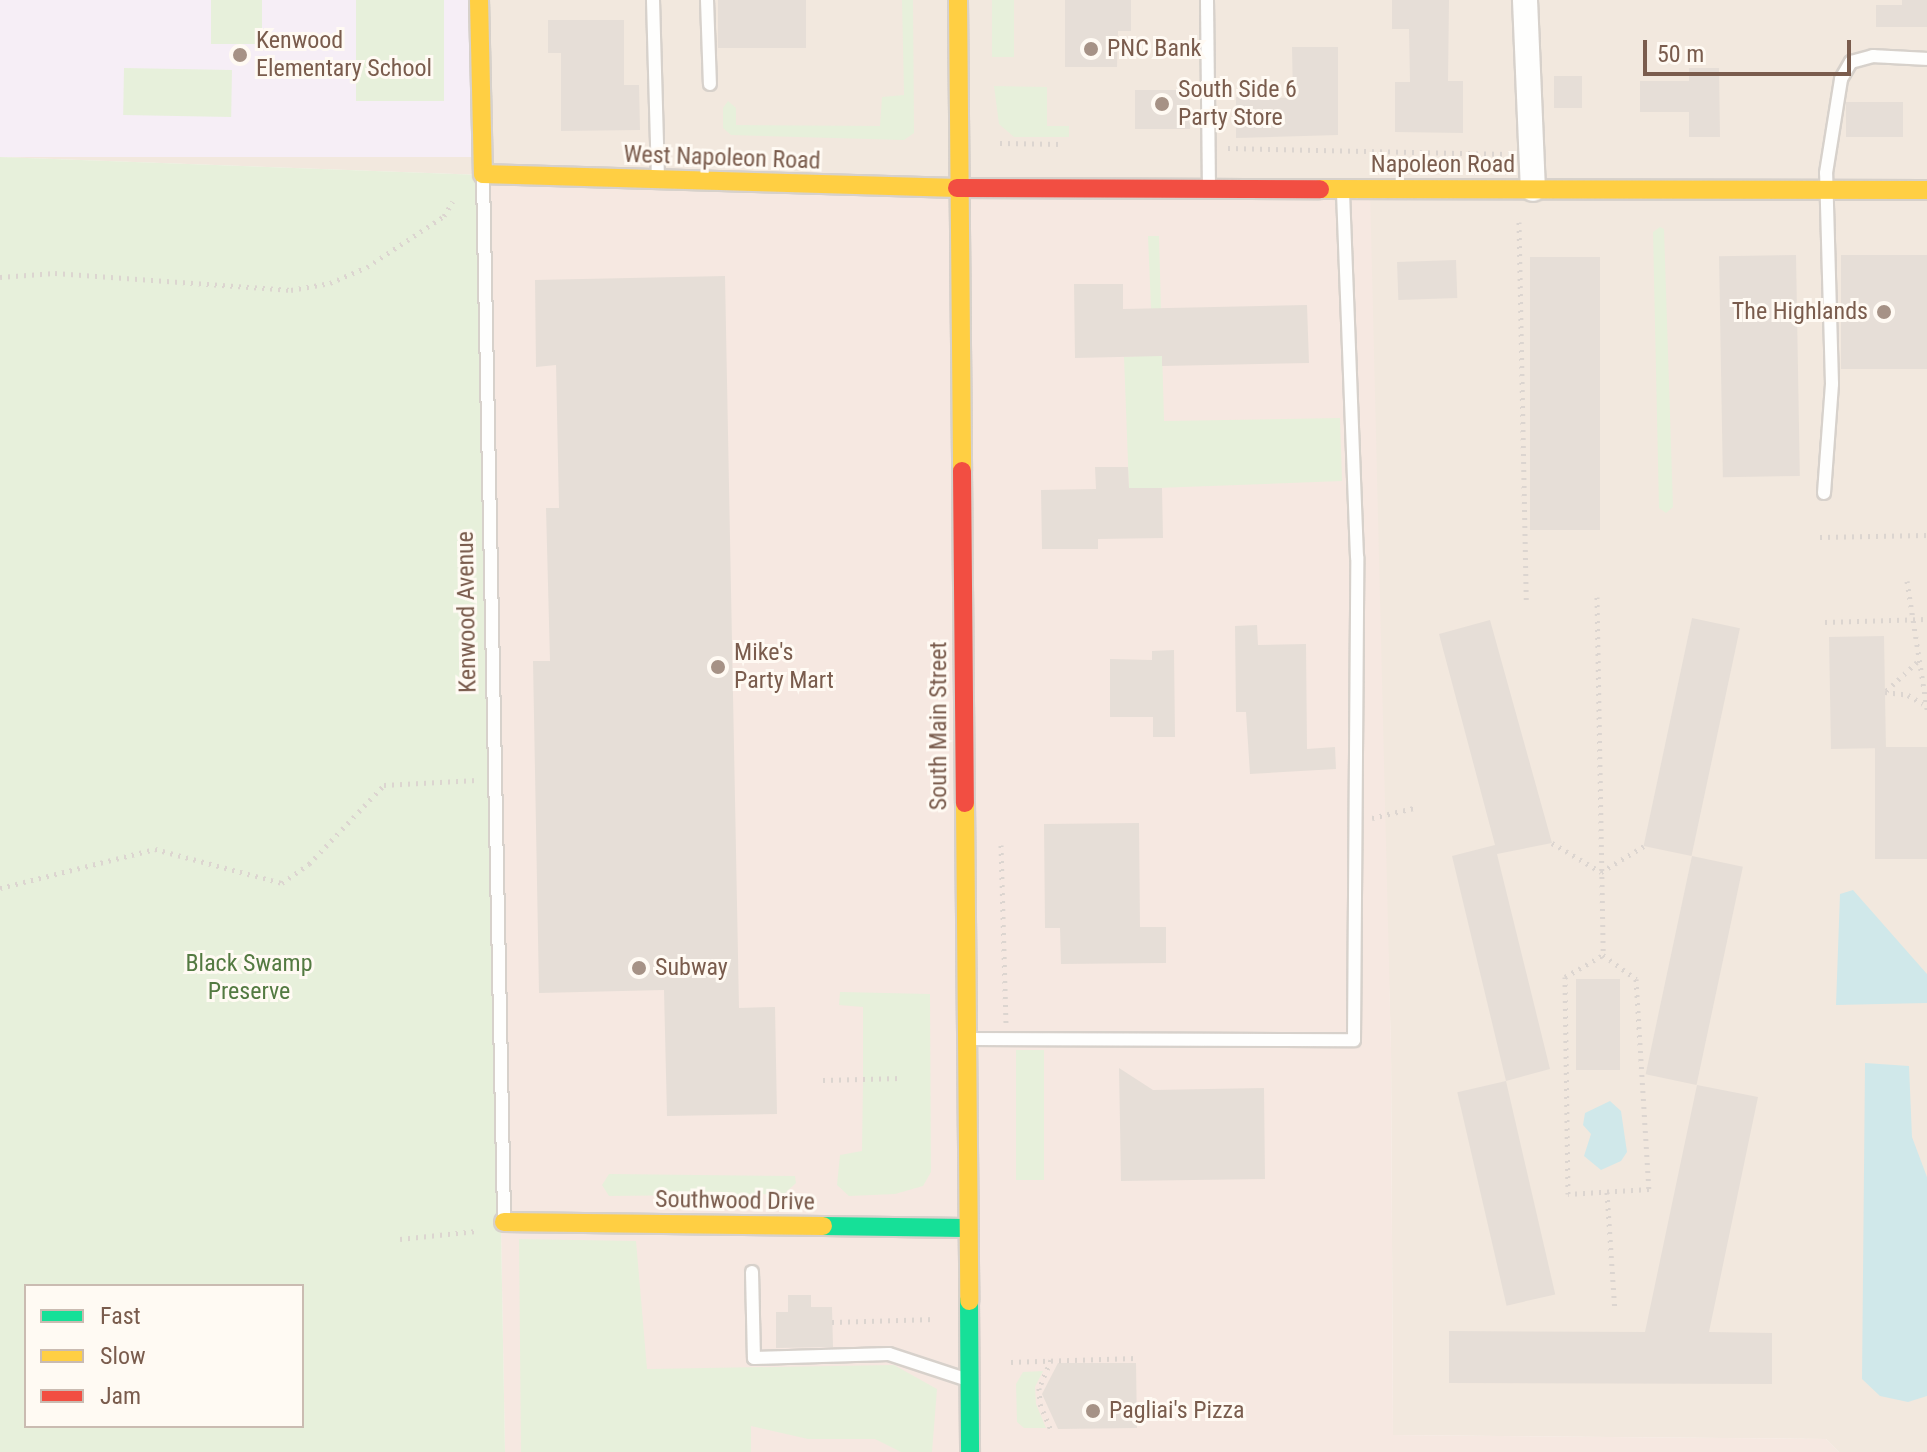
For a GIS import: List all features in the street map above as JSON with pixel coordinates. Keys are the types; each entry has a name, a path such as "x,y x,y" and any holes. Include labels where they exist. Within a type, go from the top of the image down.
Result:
{"main road":[{"name":"Kenwood Avenue","path":"479,0 483,174"},
{"name":"South Main Street","path":"958,0 965,1228 970,1452"},
{"name":"West Napoleon Road","path":"483,174 959,188"},
{"name":"Napoleon Road","path":"959,188 1927,190"},
{"name":"Southwood Drive","path":"504,1222 965,1228"}],"street":[{"path":"1525,0 1533,189"}],"lane":[{"path":"653,0 658,180"},
{"path":"707,0 710,84"},
{"path":"1207,0 1209,189"},
{"path":"1824,493 1832,384 1826,190 1841,79 1851,62 1873,56 1927,59"},
{"name":"Kenwood Avenue","path":"483,174 504,1222"},
{"path":"966,1039 1354,1040 1357,557 1343,189"},
{"path":"752,1272 754,1358 889,1354 968,1380"}],"path":[{"path":"1000,143 1063,144"},
{"path":"1228,148 1510,154"},
{"path":"0,277 55,273 291,290 330,283 367,267 444,216 453,201"},
{"path":"1519,222 1526,603"},
{"path":"1820,537 1927,535"},
{"path":"1907,581 1926,707"},
{"path":"1597,597 1603,955"},
{"path":"1825,622 1927,619"},
{"path":"1918,661 1885,692 1908,695 1926,707"},
{"path":"0,888 155,849 282,883 309,864 384,785 494,779"},
{"path":"1355,822 1414,808"},
{"path":"1552,843 1601,872"},
{"path":"1601,872 1644,846"},
{"path":"1603,955 1636,979 1649,1189 1568,1194 1565,977 1603,955"},
{"path":"823,1080 901,1078"},
{"path":"1607,1192 1615,1311"},
{"path":"400,1239 471,1233 504,1222"},
{"path":"832,1322 935,1319"},
{"path":"1011,1362 1136,1358"},
{"path":"1051,1360 1039,1388 1052,1432"}],"shaded area":[{"path":"0,0 1927,0 1927,1452 1839,1452 1826,1439 1393,1435 1391,1048 1376,569 482,175 0,157"},
{"name":"Kenwood Elementary School","path":"0,0 479,0 479,157 0,157"},
{"path":"482,175 1370,189 1391,1048 1393,1435 1826,1439 1839,1452 505,1452"}],"green space":[{"path":"211,0 262,0 262,44 211,44"},
{"path":"356,0 444,0 444,101 356,101"},
{"path":"902,0 913,0 914,133 904,140 731,135 723,128 723,108 728,101 736,108 736,125 880,126 882,97 904,95"},
{"path":"992,0 1014,0 1014,57 992,57"},
{"path":"124,68 232,70 231,117 123,115"},
{"path":"994,86 1047,87 1047,126 1069,126 1069,137 1014,137 999,124"},
{"name":"Black Swamp Preserve","path":"0,157 482,175 505,1452 0,1452"},
{"path":"1660,227 1664,229 1673,507 1666,513 1659,508 1653,232"},
{"path":"1148,236 1159,236 1164,421 1340,418 1342,481 1129,489 1124,357 1153,355"},
{"path":"840,992 930,994 931,1172 923,1186 895,1194 849,1196 837,1185 840,1155 862,1151 863,1007 839,1005"},
{"path":"1016,1050 1044,1050 1044,1180 1016,1180"},
{"path":"609,1174 795,1176 796,1183 784,1194 609,1196 602,1185"},
{"path":"519,1239 636,1241 647,1369 894,1365 937,1389 932,1452 901,1452 875,1439 808,1439 751,1426 751,1452 521,1452"},
{"path":"1043,1371 1035,1387 1036,1404 1046,1428 1024,1428 1017,1422 1016,1384 1023,1372"}],"water":[{"path":"1853,890 1927,974 1927,1003 1836,1005 1840,894"},
{"path":"1865,1063 1909,1066 1912,1137 1927,1177 1927,1396 1908,1402 1880,1396 1862,1379"},
{"path":"1610,1101 1621,1111 1627,1152 1621,1161 1601,1170 1584,1156 1591,1134 1583,1125 1585,1113"}],"building":[{"path":"718,0 806,0 806,48 718,48"},
{"name":"PNC Bank","path":"1065,0 1131,0 1131,31 1118,31 1117,67 1065,67"},
{"path":"1392,0 1449,0 1448,81 1463,81 1463,133 1395,132 1395,82 1410,82 1409,29 1392,29"},
{"path":"1902,0 1927,0 1927,27 1876,27 1876,5 1902,5"},
{"path":"548,20 624,20 624,85 639,85 640,130 561,131 561,53 548,53"},
{"path":"1292,47 1338,47 1338,135 1236,138 1236,97 1293,98"},
{"path":"1689,68 1719,68 1720,137 1689,137 1689,112 1640,112 1640,81 1689,81"},
{"path":"1554,76 1582,76 1582,108 1554,108"},
{"name":"South Side 6 Party Store","path":"1135,90 1190,90 1190,129 1135,129"},
{"path":"1846,102 1903,102 1903,137 1846,137"},
{"path":"1796,255 1800,476 1723,477 1719,256"},
{"name":"The Highlands","path":"1841,255 1927,255 1927,369 1841,369"},
{"path":"1530,257 1600,257 1600,530 1530,530"},
{"path":"1456,260 1457,298 1398,300 1397,262"},
{"path":"725,276 739,1008 775,1007 777,1114 667,1116 664,990 539,993 533,661 550,661 546,508 559,508 556,365 536,367 535,280"},
{"path":"1074,284 1123,284 1123,309 1307,305 1309,363 1162,366 1162,356 1075,358"},
{"path":"1095,467 1128,467 1129,488 1162,488 1163,538 1098,539 1098,549 1042,549 1041,490 1096,489"},
{"path":"1692,618 1740,628 1691,856 1644,846"},
{"path":"1490,620 1552,843 1497,854 1550,1069 1506,1081 1452,856 1495,845 1439,634"},
{"path":"1257,625 1258,645 1306,644 1307,749 1335,747 1336,769 1250,774 1246,712 1236,712 1235,626"},
{"path":"1884,636 1886,748 1831,749 1829,637"},
{"path":"1174,650 1175,737 1153,737 1153,717 1110,717 1110,659 1152,660 1152,651"},
{"path":"1875,747 1927,747 1927,859 1875,859"},
{"path":"1139,823 1140,927 1166,927 1166,963 1061,964 1060,928 1045,928 1044,824"},
{"path":"1692,856 1743,867 1696,1085 1646,1074"},
{"path":"1576,979 1620,979 1620,1070 1576,1070"},
{"path":"1119,1068 1153,1090 1264,1088 1265,1179 1121,1181"},
{"path":"1506,1081 1555,1294 1507,1306 1457,1092"},
{"path":"1697,1085 1758,1097 1709,1332 1772,1333 1772,1384 1449,1383 1449,1331 1645,1332"},
{"path":"788,1295 811,1295 811,1307 832,1307 833,1347 776,1348 776,1312 788,1312"},
{"name":"Pagliai's Pizza","path":"1058,1363 1136,1363 1137,1428 1058,1429 1042,1394"}],"traffic: fast":[{"path":"823,1226 965,1228"},
{"path":"969,1301 970,1452"}],"traffic: slow":[{"path":"479,0 483,174 957,188"},
{"path":"958,0 962,471"},
{"path":"1320,189 1927,190"},
{"path":"965,803 969,1301"},
{"path":"504,1222 823,1226"}],"traffic: jam":[{"path":"957,188 1320,189"},
{"path":"962,471 965,803"}],"place":[{"name":"PNC Bank","path":"1091,49"},
{"name":"Kenwood Elementary School","path":"240,55"},
{"name":"South Side 6 Party Store","path":"1162,104"},
{"name":"The Highlands","path":"1884,312"},
{"name":"Mike's Party Mart","path":"718,667"},
{"name":"Subway","path":"639,968"},
{"name":"Pagliai's Pizza","path":"1093,1411"}]}
